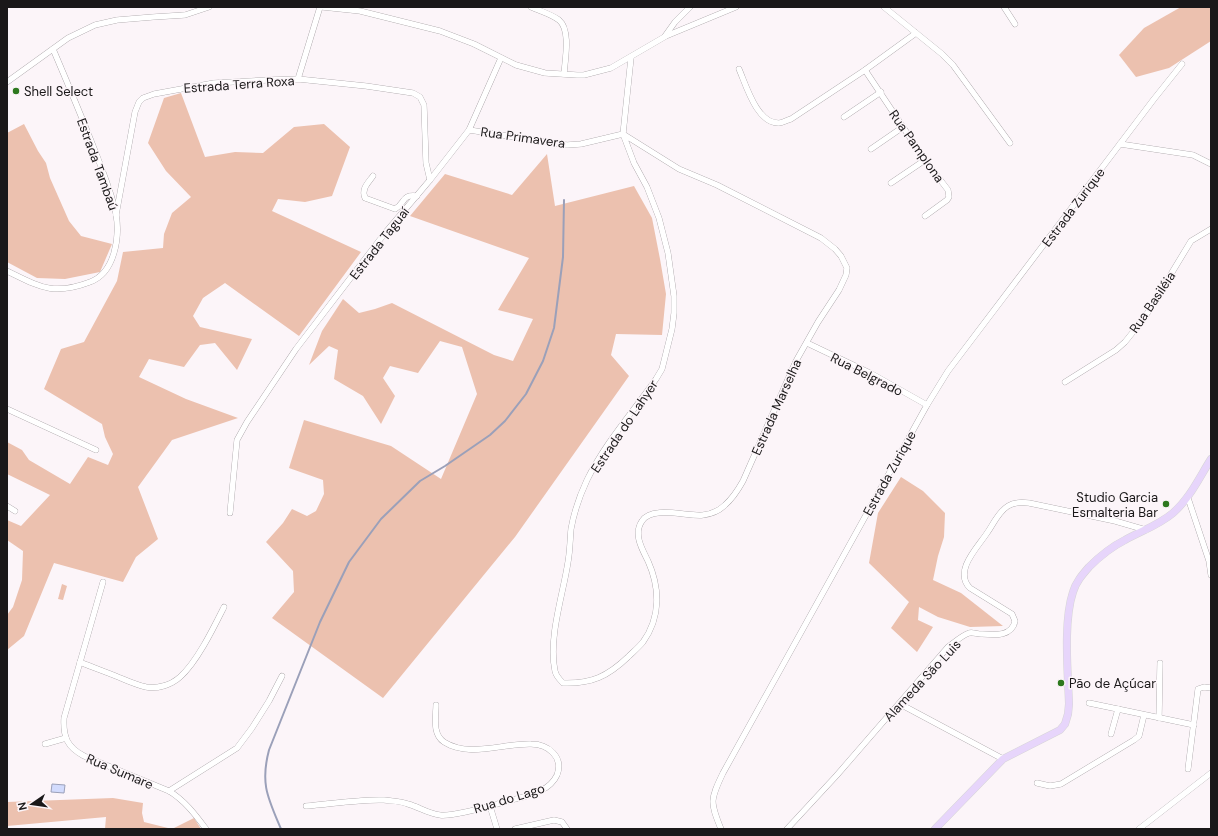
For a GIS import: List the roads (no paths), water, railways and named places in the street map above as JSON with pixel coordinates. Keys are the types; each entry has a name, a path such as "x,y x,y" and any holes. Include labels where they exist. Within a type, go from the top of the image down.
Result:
{"main road":[{"path":"935,829 1003,759 1053,735 1065,724 1069,704 1069,612 1072,594 1076,584 1081,576 1101,556 1119,543 1166,519 1181,506 1188,498 1211,459"}],"street":[{"path":"7,82 53,49 78,33 95,25 117,20 146,17 185,16 209,7"},
{"path":"298,79 321,7 365,10 440,31 474,44 516,65 545,72 584,75 611,68 664,38 736,7"},
{"path":"531,7 556,18 565,28 566,38 564,74"},
{"path":"664,38 675,22 690,7"},
{"path":"884,7 916,32 953,65 1010,143"},
{"path":"1004,7 1015,24"},
{"path":"739,69 756,107 766,118 773,122 780,123 791,119 865,70 916,32"},
{"name":"Estrada Tambaú","path":"7,271 49,289 60,290 77,287 96,280 105,271 116,246 116,215 106,178 53,49"},
{"name":"Estrada Taguaí","path":"230,513 237,440 247,422 296,349 386,233 469,130 501,58"},
{"name":"Estrada do Lahyer","path":"564,683 558,678 555,672 554,639 568,562 571,528 576,507 587,480 600,457 662,369 672,329 674,313 674,296 668,253 659,218 647,187 634,163 623,134 631,58"},
{"name":"Estrada Zurique","path":"721,829 712,801 714,792 723,773 927,405 948,371 1182,64"},
{"name":"Rua Pamplona","path":"865,70 949,194 947,200 925,216"},
{"name":"Estrada Terra Roxa","path":"116,215 135,112 139,102 143,98 154,94 214,83 298,79 406,92 420,97 424,104 426,164 430,180"},
{"path":"844,117 881,92"},
{"path":"871,150 904,128"},
{"name":"Rua Primavera","path":"469,130 567,145 581,144 623,134"},
{"name":"Estrada Marselha","path":"564,683 588,681 609,673 643,642 654,624 657,607 652,572 638,536 643,520 653,515 662,513 704,515 725,506 734,496 743,481 796,361 818,322 840,290 846,275 844,260 835,248 821,238 717,185 679,169 623,134"},
{"path":"1120,144 1193,155 1211,164"},
{"path":"891,183 925,160"},
{"path":"373,176 363,189 365,198 395,209 398,208 406,196 417,196"},
{"name":"Rua Basiléia","path":"1065,382 1116,350 1125,342 1145,317 1191,241 1211,229"},
{"name":"Rua Belgrado","path":"807,343 872,374 927,405"},
{"path":"7,408 96,450"},
{"path":"1188,498 1210,561 1211,575"},
{"name":"Alameda São Luis","path":"787,829 900,704 948,647 960,638 972,633 992,635 1005,634 1015,624 1015,619 1012,614 975,592 967,585 965,579 965,568 970,558 999,515 1007,506 1021,502 1029,503 1115,521 1146,530"},
{"path":"7,506 15,511"},
{"path":"45,744 66,738 64,718 104,582"},
{"path":"80,662 142,686 155,687 166,685 180,677 188,668 211,632 224,607"},
{"path":"1159,718 1160,663"},
{"path":"169,791 237,748 265,707 282,676"},
{"path":"1188,769 1198,689 1211,688"},
{"path":"1090,703 1194,725"},
{"path":"900,704 1003,759"},
{"name":"Rua do Lago","path":"306,806 383,800 406,803 440,815 450,815 490,806 541,791 553,782 558,772 558,762 555,755 548,748 542,745 531,744 480,749 453,746 443,741 438,735 436,726 436,705"},
{"path":"1110,734 1118,709"},
{"path":"1037,783 1050,786 1061,784 1134,740 1139,736 1144,714"},
{"name":"Rua Sumare","path":"66,738 74,751 169,791 177,796 195,814 206,829"},
{"path":"1139,829 1211,773"},
{"path":"490,806 497,829"},
{"path":"515,829 554,820 562,822 567,829"}],"water":[{"path":"52,784 65,785 64,793 51,792"}],"waterway":[{"path":"281,829 267,791 265,782 266,762 269,750 320,622 349,562 381,519 420,481 490,435 505,421 526,394 543,361 554,328 563,257 564,200"}],"place":[{"name":"Shell Select","path":"16,91"},
{"name":"Studio Garcia Esmalteria Bar","path":"1166,504"},
{"name":"Pão de Açúcar","path":"1061,683"}]}
